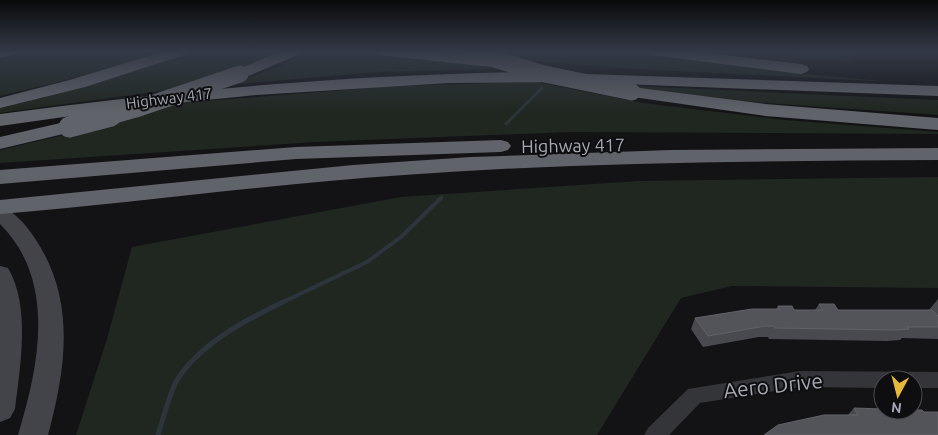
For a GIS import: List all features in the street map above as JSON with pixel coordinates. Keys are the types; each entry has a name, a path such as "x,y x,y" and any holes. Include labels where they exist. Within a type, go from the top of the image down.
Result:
{"highway":[{"path":"0,103 117,71"},
{"path":"0,143 68,127 186,93 247,71"},
{"path":"534,71 632,92 765,110 938,124"},
{"path":"613,71 821,86"},
{"path":"830,71 938,80"},
{"name":"Highway 417","path":"0,120 221,92 375,80 516,76 938,91"},
{"name":"Highway 417","path":"4,182 475,147 619,144 938,146"},
{"path":"0,207 321,175 455,165 706,157 938,154"}],"main road":[{"path":"0,213 18,230 37,256 41,263 50,300 48,370 43,404 33,435"},
{"path":"0,274 8,299 10,346 0,409"}],"street":[{"name":"Aero Drive","path":"655,435 695,395 800,379 938,380"}],"shaded area":[{"path":"0,71 102,71 0,96"},
{"path":"131,71 234,71 176,89 0,113 0,107"},
{"path":"266,71 403,71 376,72 229,85"},
{"path":"682,71 784,71 892,82"},
{"path":"536,82 643,103 785,120 938,132 938,134 570,132 316,142 0,163 0,150 97,127 180,103 396,86"},
{"path":"613,85 938,100 938,115 738,101"},
{"path":"938,177 938,288 732,286 681,298 597,435 76,435 107,339 132,247 401,197 639,181"}],"building":[{"path":"819,304 834,304 838,310 932,310 938,316 938,327 907,327 909,329 895,330 775,328 774,326 765,326 708,336 695,318 752,309 780,309 778,306 792,306 794,310 823,310"},
{"path":"854,408 873,409 873,420 923,420 923,411 938,412 938,435 764,435 778,425 824,415 858,415"}],"waterway":[{"path":"506,124 542,88"},
{"path":"281,303 367,262 401,237 441,198"},
{"path":"158,435 176,382 189,364 226,333 281,303"}]}
